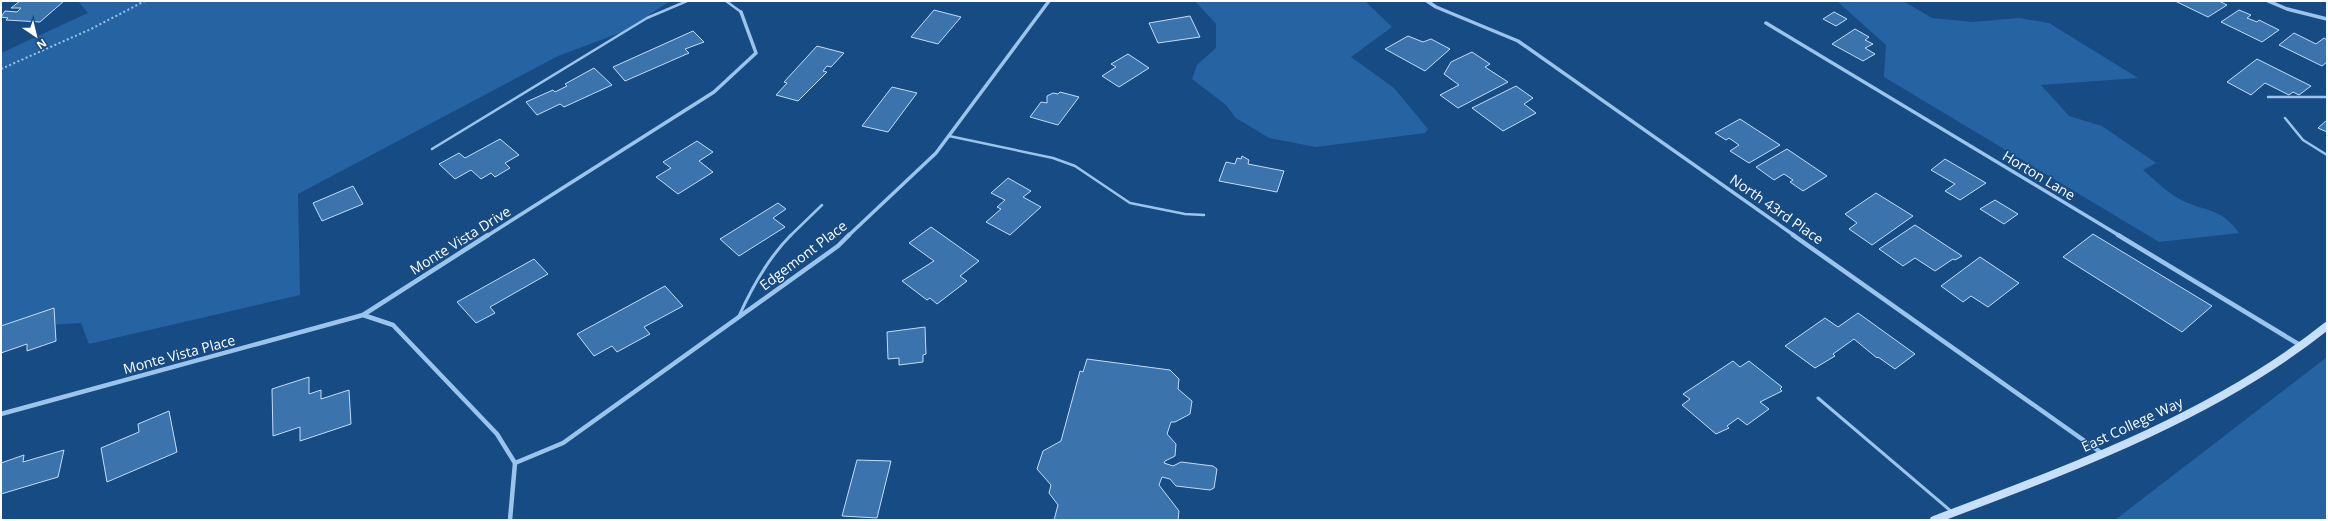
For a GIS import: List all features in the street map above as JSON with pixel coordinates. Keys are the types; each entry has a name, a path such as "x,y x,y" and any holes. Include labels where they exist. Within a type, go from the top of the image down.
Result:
{"main road":[{"name":"East College Way","path":"1934,520 2104,454 2185,415 2255,375 2300,346 2327,326"}],"street":[{"name":"Edgemont Place","path":"515,464 563,443 838,246 936,153 1049,1"},
{"name":"North 43rd Place","path":"1427,1 1436,7 1518,41 2104,454"},
{"path":"2268,1 2287,9 2327,19"},
{"name":"Monte Vista Drive","path":"363,315 714,92 756,53 741,12"},
{"name":"Horton Lane","path":"1766,23 2300,346"},
{"path":"363,315 393,325 497,434 515,464 510,520"},
{"name":"Monte Vista Place","path":"1,414 363,315"}],"lane":[{"path":"432,149 647,18 688,1"},
{"path":"726,1 741,12"},
{"path":"2268,97 2327,97"},
{"path":"2285,118 2293,132 2310,146 2327,155"},
{"path":"949,136 1053,158 1075,166 1130,203 1177,212 1204,215"},
{"path":"739,316 753,285 782,245 822,205"},
{"path":"1818,398 1953,513"}],"path":[{"path":"1,69 90,29 145,1"}],"shaded area":[{"path":"78,1 670,1 625,31 558,56 298,194 300,295 89,344 81,323 1,328 1,53 88,13"},
{"path":"1195,1 1365,1 1392,27 1351,57 1394,88 1428,129 1425,133 1316,147 1269,138 1236,118 1226,105 1192,79 1197,65 1216,48 1216,24"},
{"path":"1837,1 1903,1 1932,18 1973,22 2019,18 2049,23 2138,78 2041,85 2069,116 2102,126 2156,163 2143,170 2178,198 2225,218 2239,233 2159,242 1884,77 1886,45"},
{"path":"2327,357 2327,520 2115,520"}],"building":[{"path":"20,1 64,1 40,22 6,20 8,18 1,17 5,11 17,12 21,8 11,8"},
{"path":"2175,1 2219,1 2227,5 2208,17"},
{"path":"934,10 961,17 938,44 911,37"},
{"path":"2239,10 2251,15 2247,18 2257,22 2259,20 2279,30 2262,42 2221,22"},
{"path":"1834,12 1847,19 1836,26 1823,19"},
{"path":"1190,16 1200,37 1158,43 1149,23"},
{"path":"1855,29 1869,37 1865,40 1873,44 1865,48 1875,54 1863,61 1832,44"},
{"path":"693,31 704,42 685,49 689,53 625,81 613,67"},
{"path":"2294,33 2316,44 2324,38 2327,40 2327,62 2322,66 2279,45"},
{"path":"1408,36 1423,42 1431,39 1450,49 1425,71 1385,49"},
{"path":"817,46 844,53 831,67 827,66 823,71 827,72 798,101 776,95 787,83 784,82"},
{"path":"1472,52 1490,64 1485,67 1508,82 1458,108 1440,95 1459,85 1444,74 1451,62"},
{"path":"1128,54 1149,68 1119,87 1102,76 1116,67 1111,64"},
{"path":"2257,59 2311,86 2299,95 2293,92 2289,95 2265,83 2251,95 2227,82"},
{"path":"594,68 612,85 564,107 560,104 537,115 526,102 553,90 555,92 567,86 565,84"},
{"path":"1516,86 1533,98 1524,104 1536,113 1503,131 1472,108"},
{"path":"892,87 917,93 888,132 862,126"},
{"path":"1060,92 1079,97 1058,125 1030,117 1041,102 1047,103 1047,96 1053,93 1058,94"},
{"path":"1740,119 1780,145 1749,163 1730,151 1739,145 1729,138 1726,140 1715,133"},
{"path":"2327,120 2327,132 2318,128"},
{"path":"500,139 519,155 505,163 510,168 495,177 491,173 481,179 471,170 455,179 439,164 459,153 465,158"},
{"path":"697,141 713,152 699,161 713,172 678,194 656,177 671,168 663,162"},
{"path":"1787,149 1827,176 1803,191 1790,182 1793,180 1784,174 1774,180 1756,167"},
{"path":"1242,156 1249,160 1248,164 1284,171 1277,192 1219,181 1226,162 1235,164 1237,158 1241,159"},
{"path":"1945,159 1986,183 1960,200 1945,191 1955,184 1931,170"},
{"path":"1008,178 1031,191 1023,197 1041,207 1010,235 986,222 1001,209 997,207 1005,200 991,193"},
{"path":"353,186 363,204 322,221 313,203"},
{"path":"1876,193 1913,216 1872,245 1849,229 1857,223 1845,214"},
{"path":"1995,200 2018,214 2004,224 1980,209"},
{"path":"778,203 786,209 773,218 785,227 739,256 720,239"},
{"path":"1915,225 1962,256 1955,260 1953,259 1935,271 1915,258 1903,266 1879,249"},
{"path":"931,227 979,261 960,276 967,281 937,304 930,298 927,300 902,281 934,261 909,243"},
{"path":"2093,234 2212,306 2182,332 2063,257"},
{"path":"1980,257 2019,283 1988,307 1971,296 1963,302 1941,286"},
{"path":"534,259 548,274 490,307 495,313 476,323 457,302"},
{"path":"665,286 683,306 644,327 650,334 617,352 612,346 594,356 577,334"},
{"path":"54,308 56,341 27,351 27,344 1,353 1,326"},
{"path":"1858,313 1915,354 1895,369 1878,357 1877,358 1854,339 1833,354 1835,356 1815,368 1785,346 1825,318 1838,327"},
{"path":"925,327 926,354 923,355 923,362 899,365 899,358 888,359 887,332"},
{"path":"1087,359 1170,370 1179,379 1178,389 1192,401 1190,414 1175,422 1171,422 1167,434 1176,444 1175,456 1164,463 1173,466 1181,462 1213,466 1217,469 1214,488 1210,490 1176,486 1170,479 1162,477 1159,485 1179,511 1178,520 1054,520 1058,505 1049,493 1051,485 1037,469 1043,451 1061,441 1080,371 1083,372"},
{"path":"1733,361 1740,367 1749,361 1782,387 1780,389 1782,391 1760,402 1769,409 1747,425 1738,418 1727,426 1729,428 1716,434 1682,405 1690,399 1683,394"},
{"path":"309,377 309,394 321,390 321,399 349,390 351,424 300,441 300,427 273,436 272,389"},
{"path":"169,411 177,452 107,482 101,448 139,432 138,424"},
{"path":"64,450 58,477 1,494 1,463 24,455 23,462"},
{"path":"857,460 891,461 877,518 842,516"}]}
